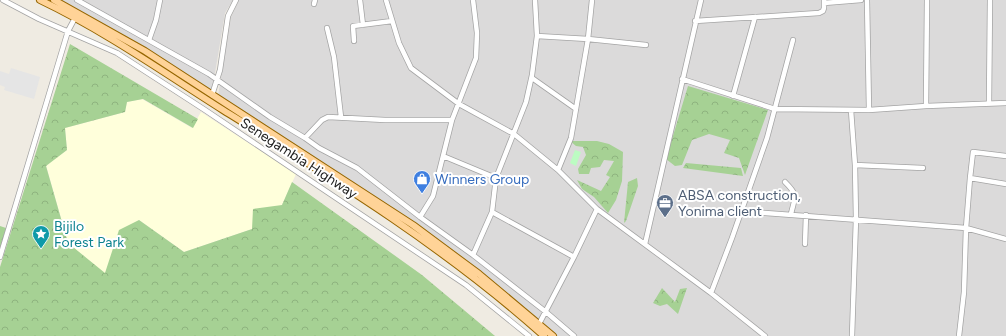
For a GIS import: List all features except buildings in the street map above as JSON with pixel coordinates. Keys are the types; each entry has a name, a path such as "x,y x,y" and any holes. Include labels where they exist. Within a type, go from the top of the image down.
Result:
{"main road":[{"name":"Senegambia Highway","path":"40,0 75,18 142,57 409,230 480,283 544,336"},
{"name":"Senegambia Highway","path":"54,0 145,52 413,225 479,274 553,336"}],"street":[{"path":"3,0 39,19 117,53 205,110 466,285 529,336"},
{"path":"149,40 156,20 160,0"},
{"path":"212,95 217,81 223,52 228,16 236,0"},
{"path":"360,0 362,25"},
{"path":"386,0 399,43 411,68 459,104 514,134 558,170 597,210 711,293 766,336"},
{"path":"420,217 433,196 452,120 476,58 477,33 473,0"},
{"path":"474,255 492,212 496,178 526,102 532,78 536,36 535,0"},
{"path":"558,170 571,138 588,39 592,0"},
{"path":"645,244 701,0"},
{"path":"695,21 819,13 823,11 824,2 861,0"},
{"path":"867,0 869,110"},
{"path":"926,106 927,0"},
{"path":"989,104 990,0"},
{"path":"80,1 209,74 217,81 319,148 357,168 420,217 474,255 574,336"},
{"path":"734,96 756,17"},
{"path":"0,257 68,31 75,18"},
{"path":"354,41 353,26 392,22"},
{"path":"327,28 334,57 341,118"},
{"path":"536,36 588,39 646,45"},
{"path":"711,293 767,138 793,40"},
{"path":"532,78 576,109"},
{"path":"682,78 775,109 869,110 1006,103"},
{"path":"851,110 855,165 856,219 852,336"},
{"path":"305,138 322,120 328,117 385,120 452,120"},
{"path":"959,336 964,292 966,228 973,152 1006,156"},
{"path":"443,156 496,178"},
{"path":"855,165 923,168"},
{"path":"970,178 1006,184"},
{"path":"785,182 795,195 791,214"},
{"path":"539,324 597,210"},
{"path":"740,211 966,228 1006,239"},
{"path":"492,212 574,257"},
{"path":"805,244 806,215"}],"shaded area":[{"path":"60,0 233,0 225,13 212,91"},
{"path":"239,0 1006,0 1006,336 555,336 526,309 218,96 231,17"},
{"path":"11,68 40,77 34,99 4,90 5,87 0,85 0,71 9,74"},
{"path":"142,99 192,128 201,112 296,174 282,205 252,229 184,252 139,220 105,274 68,243 46,165 67,150 65,128 125,112 127,102"}],"green space":[{"path":"70,44 198,119 193,128 143,99 127,102 125,112 65,128 67,150 46,166 68,243 105,273 119,230 139,220 184,252 252,229 253,209 282,205 292,182 422,275 495,336 0,336 0,267"},
{"path":"688,86 768,110 745,175 739,158 724,153 730,140 709,134 692,140 682,165 675,166 666,159"},
{"path":"570,141 597,141 609,144 623,152 622,181 616,200 608,213 594,197 582,189 577,180 601,191 610,177 606,175 614,161 604,160 600,167 591,168 589,174 579,174 578,169 586,155 583,147 576,146"},
{"path":"575,150 581,152 576,166 570,163"},
{"path":"686,163 741,168 743,176 683,168"},
{"path":"637,178 638,186 624,223 628,182"},
{"path":"0,226 6,228 0,249"},
{"path":"662,288 675,302 680,289 687,288 678,314 667,304 660,306 653,303"}],"place":[{"name":"Winners Group","path":"422,194"},
{"name":"ABSA construction, Yonima client","path":"665,218"},
{"name":"Bijilo Forest Park","path":"41,249"}]}
